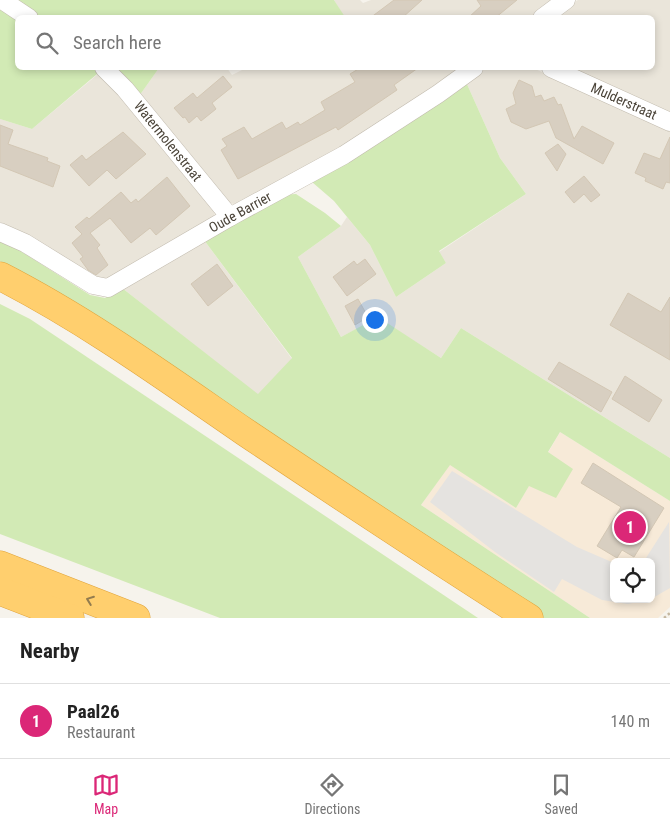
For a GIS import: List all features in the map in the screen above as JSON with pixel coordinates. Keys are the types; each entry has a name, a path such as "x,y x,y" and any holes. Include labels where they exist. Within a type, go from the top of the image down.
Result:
{"highway":[{"path":"0,276 36,294 125,350 370,516 529,618"},
{"path":"0,291 46,313 504,618"},
{"path":"0,557 12,570 136,618"},
{"path":"0,591 70,618"}],"street":[{"path":"2,0 24,15"},
{"path":"546,15 566,0"},
{"name":"Watermolenstraat","path":"106,70 125,88 230,216"},
{"name":"Oude Barrier","path":"0,232 25,243 92,285 108,288 230,216 344,155 471,70"},
{"name":"Mulderstraat","path":"555,70 670,122"}],"path":[{"path":"664,618 670,613"}],"shaded area":[{"path":"334,0 360,0 363,3 371,0 556,0 535,15 343,15"},
{"path":"578,0 670,0 670,114 573,70 655,70 655,15 556,15"},
{"path":"103,70 216,209 214,216 102,284 92,280 37,240 0,222 0,119 32,129"},
{"path":"158,70 228,70 232,75 242,70 459,70 375,128 238,204 230,203 137,99"},
{"path":"483,70 537,70 670,129 670,458 461,328 441,358 378,318 341,337 298,257 341,226 347,217 370,245 396,297 446,263 439,252 526,194 500,158 466,82"},
{"path":"204,240 292,359 258,395 122,288"},
{"path":"560,432 670,501 670,607 658,618 590,618 421,505 450,464 516,508"},
{"path":"452,471 577,547 610,561 610,601 602,600 562,579 554,592 495,552 430,502"},
{"path":"669,522 670,588 655,597 655,558 646,558"}],"green space":[{"path":"7,0 334,0 344,15 32,15"},
{"path":"0,3 15,16 15,70 102,70 32,129 0,119"},
{"path":"112,70 158,70 137,99"},
{"path":"466,82 500,158 526,194 439,251 446,263 396,297 370,245 334,201 312,182"},
{"path":"296,194 341,226 298,257 341,337 378,317 441,358 461,328 670,458 670,501 560,432 548,452 573,469 556,498 529,486 516,508 450,465 421,505 590,618 544,618 0,261 0,238 90,295 105,298 122,288 258,394 292,358 204,240 282,195"},
{"path":"0,304 30,319 478,618 220,618 0,534"}],"building":[{"path":"394,0 422,0 405,15 374,15"},
{"path":"477,0 517,0 499,15 471,15 481,6"},
{"path":"357,70 415,70 394,85 397,90 338,130 336,127 238,179 221,150 227,146 222,139 244,127 252,139 282,122 286,129 298,122 300,125 325,110 321,102 355,82 350,74"},
{"path":"223,76 232,87 212,103 216,109 201,121 197,116 189,123 174,108 193,93 197,98"},
{"path":"519,80 532,86 535,97 541,95 544,101 554,97 558,105 561,104 574,139 582,126 614,143 603,164 556,138 549,121 526,129 511,122 506,109 516,104 513,93"},
{"path":"0,125 13,130 8,144 48,158 47,161 60,166 53,187 0,166"},
{"path":"123,132 146,154 116,179 107,170 89,186 70,165 82,155 86,160"},
{"path":"670,137 670,183 666,182 663,189 645,181 646,178 635,173 644,153 660,159"},
{"path":"558,144 566,154 557,171 545,153"},
{"path":"584,176 600,195 591,202 584,194 574,203 565,192"},
{"path":"167,177 190,206 156,235 150,228 131,243 110,218 90,233 100,245 97,248 108,265 96,275 88,270 80,259 83,257 72,243 82,234 75,227 87,217 89,219 121,192 131,203 136,199 138,202"},
{"path":"365,259 376,274 347,296 333,277 354,261 357,265"},
{"path":"217,264 233,286 208,306 191,284"},
{"path":"628,293 661,312 670,297 670,360 610,325"},
{"path":"358,299 368,317 355,325 345,306"},
{"path":"559,362 612,392 601,412 548,379"},
{"path":"625,376 662,400 649,422 612,399"},
{"path":"593,463 664,508 634,557 622,550 617,558 597,546 621,507 581,483"}],"place":[{"name":"Paal26","path":"630,527"}]}
